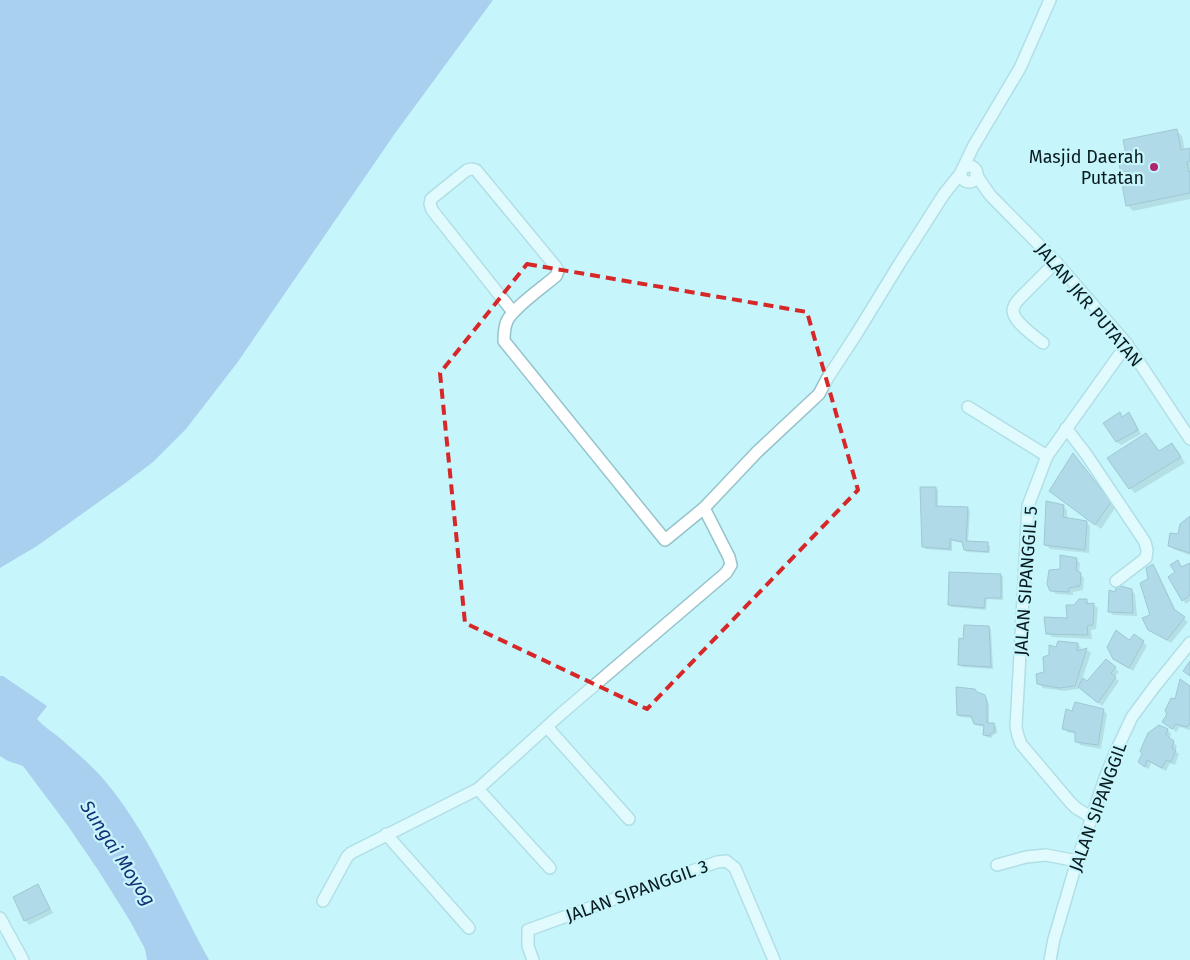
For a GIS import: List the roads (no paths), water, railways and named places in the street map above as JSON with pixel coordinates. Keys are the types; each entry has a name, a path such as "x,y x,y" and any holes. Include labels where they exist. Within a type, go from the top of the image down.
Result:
{"street":[{"path":"513,312 432,210 430,204 431,199 467,170 476,170 558,271 556,276 513,312 506,322 504,341 665,540 704,508 757,452 819,394 827,378 944,194 968,174 968,155 1020,68 1050,0"},
{"name":"JALAN JKR PUTATAN","path":"968,174 984,186 997,202 1056,262 1126,344 1190,439"},
{"path":"1043,343 1022,325 1016,318 1013,310 1021,297 1056,262"},
{"name":"JALAN SIPANGGIL 5","path":"1091,817 1070,802 1021,744 1016,727 1028,506 1047,456 1126,344"},
{"path":"968,406 1047,456"},
{"path":"1066,428 1109,487 1145,542 1146,558 1116,580"},
{"path":"323,901 351,853 478,789 726,573 731,565 729,557 704,508"},
{"name":"JALAN SIPANGGIL","path":"1050,960 1054,939 1077,861 1116,749 1132,718 1190,643"},
{"path":"547,727 629,820"},
{"path":"478,789 550,868"},
{"path":"386,834 469,928"},
{"path":"997,865 1026,857 1046,856 1077,861"},
{"name":"JALAN SIPANGGIL 3","path":"533,960 528,946 528,930 717,862 726,861 735,868 774,960"},
{"path":"0,918 23,960"}],"water":[{"path":"0,0 493,0 396,132 237,363 186,429 153,462 124,484 37,546 0,568"},
{"name":"Sungai Moyog","path":"0,676 3,676 47,706 37,719 105,780 125,807 139,828 209,960 147,960 145,949 130,921 68,826 23,766 0,756"}],"place":[{"name":"Masjid Daerah Putatan","path":"1154,167"}]}
